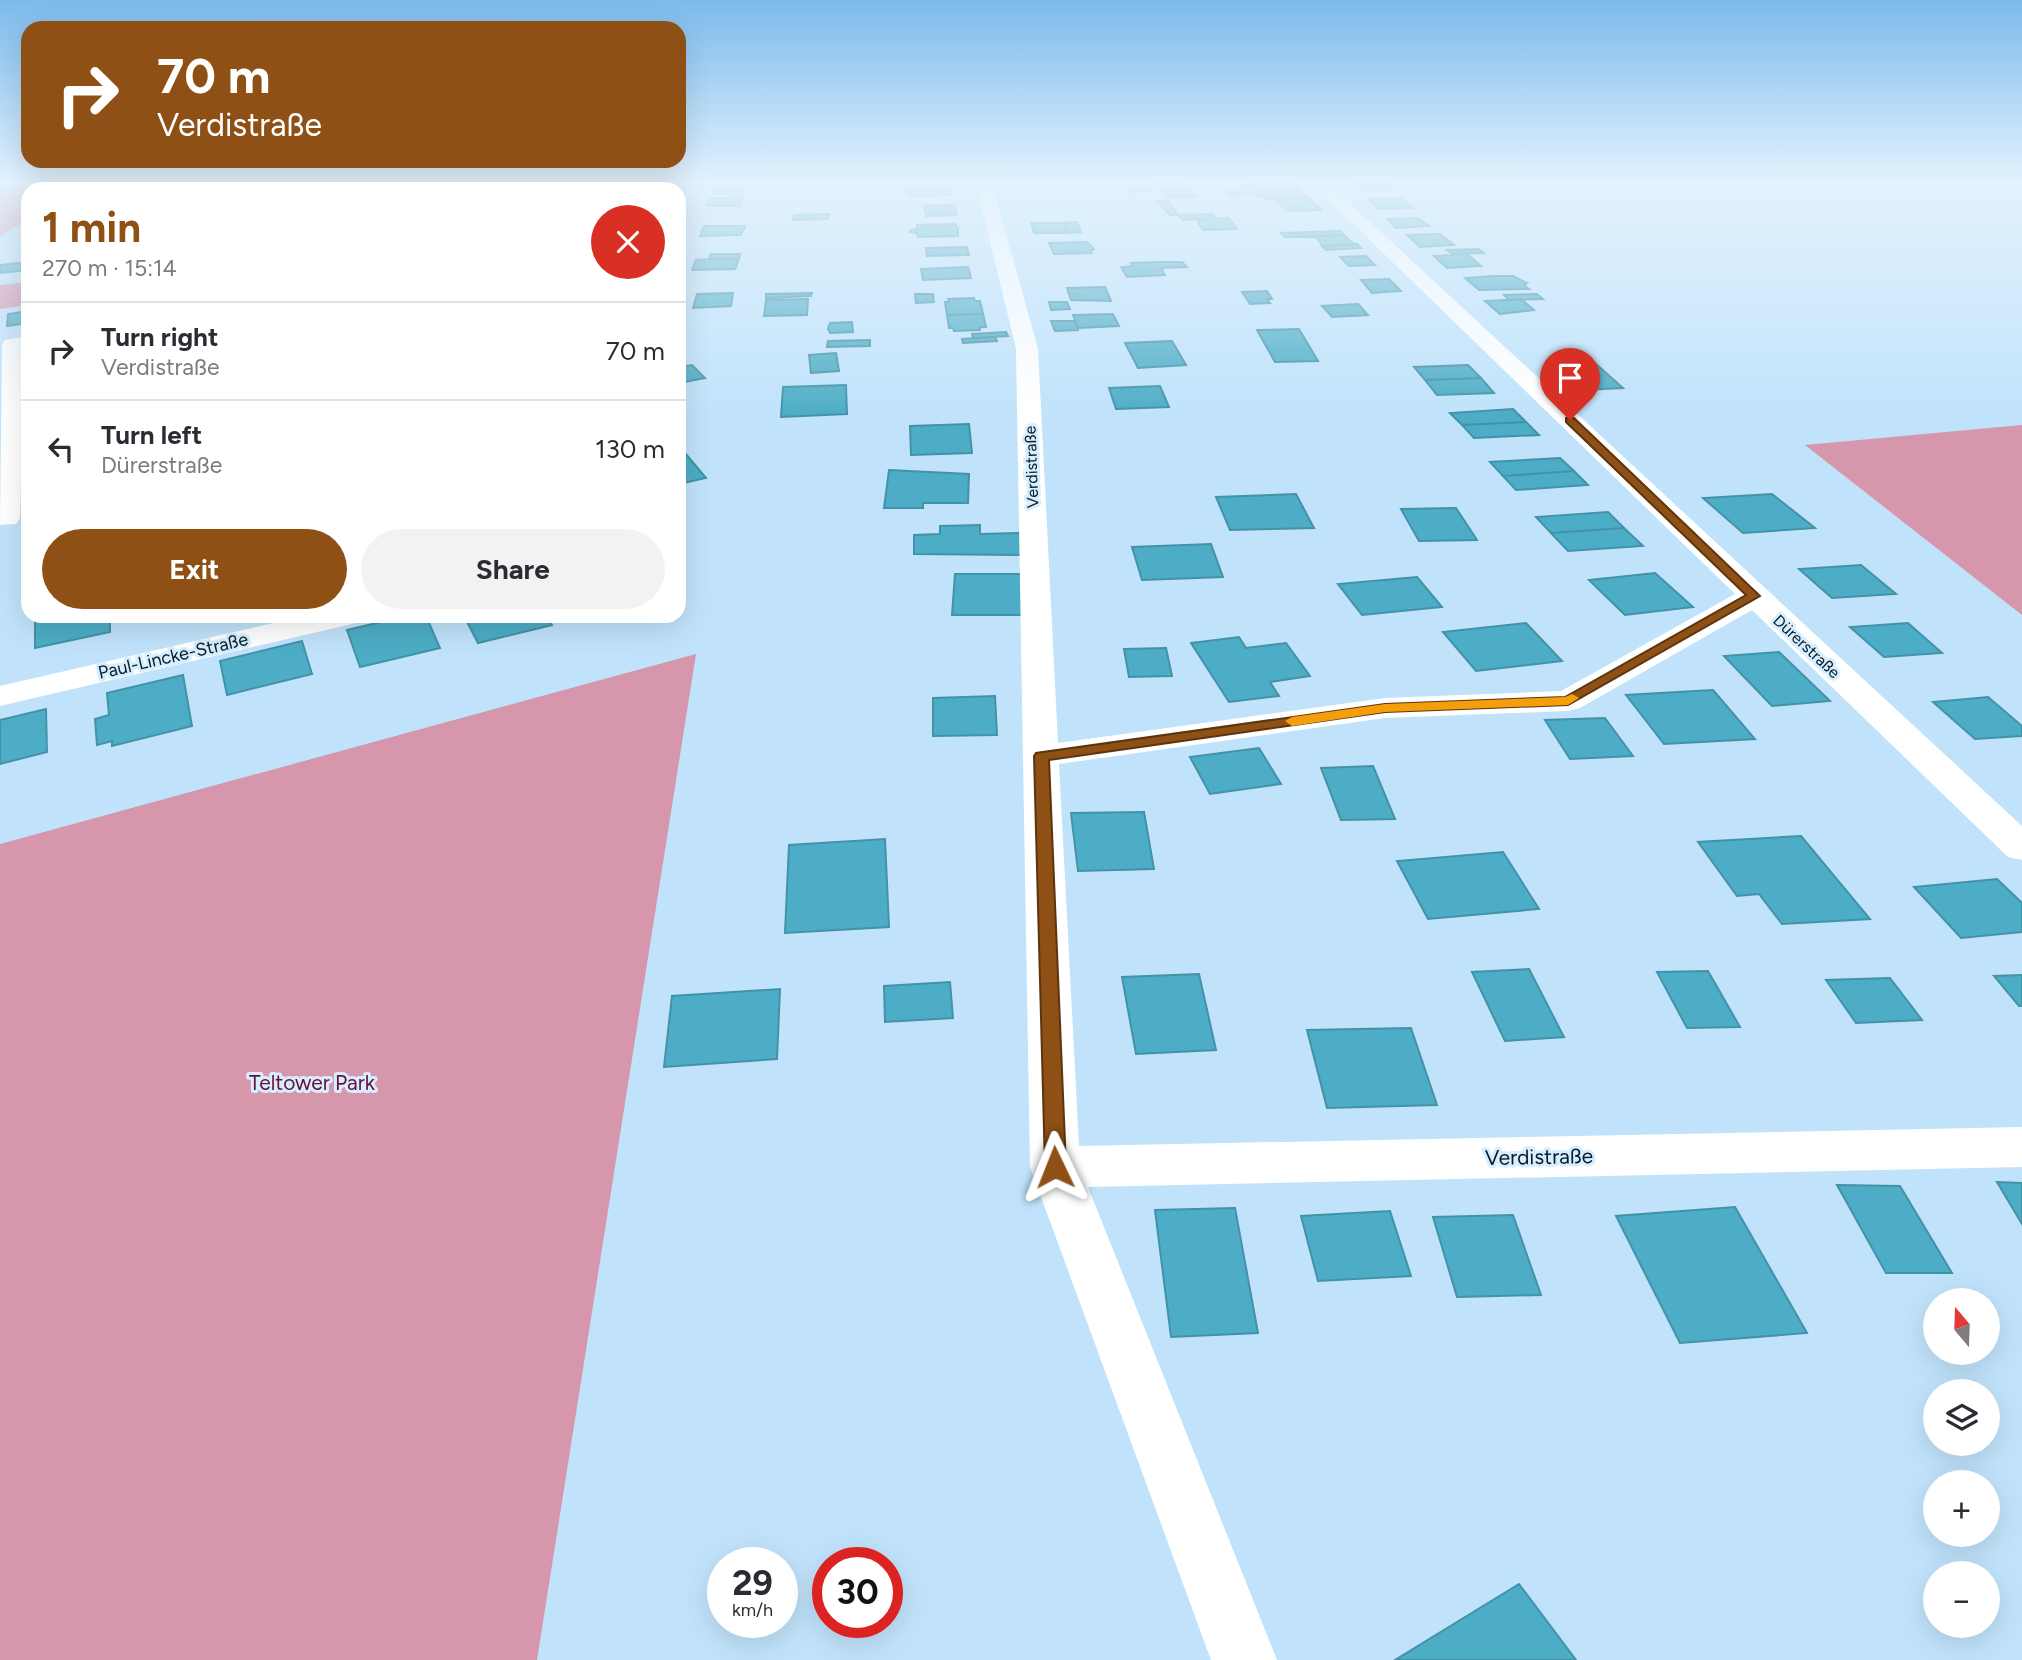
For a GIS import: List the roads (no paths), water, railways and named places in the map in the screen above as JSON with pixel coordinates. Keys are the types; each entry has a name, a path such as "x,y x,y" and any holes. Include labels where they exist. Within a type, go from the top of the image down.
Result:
{"street":[{"name":"Verdistraße","path":"1004,260 1027,349 1055,1167 1244,1660"},
{"name":"Dürerstraße","path":"1401,260 2022,848"},
{"path":"11,517 14,345"},
{"path":"1041,756 1385,708 1568,701 1754,596"},
{"name":"Paul-Lincke-Straße","path":"0,695 314,623"},
{"name":"Verdistraße","path":"1055,1167 2022,1147"}],"park label":[{"name":"Teltower Park","path":"312,1083"}]}
